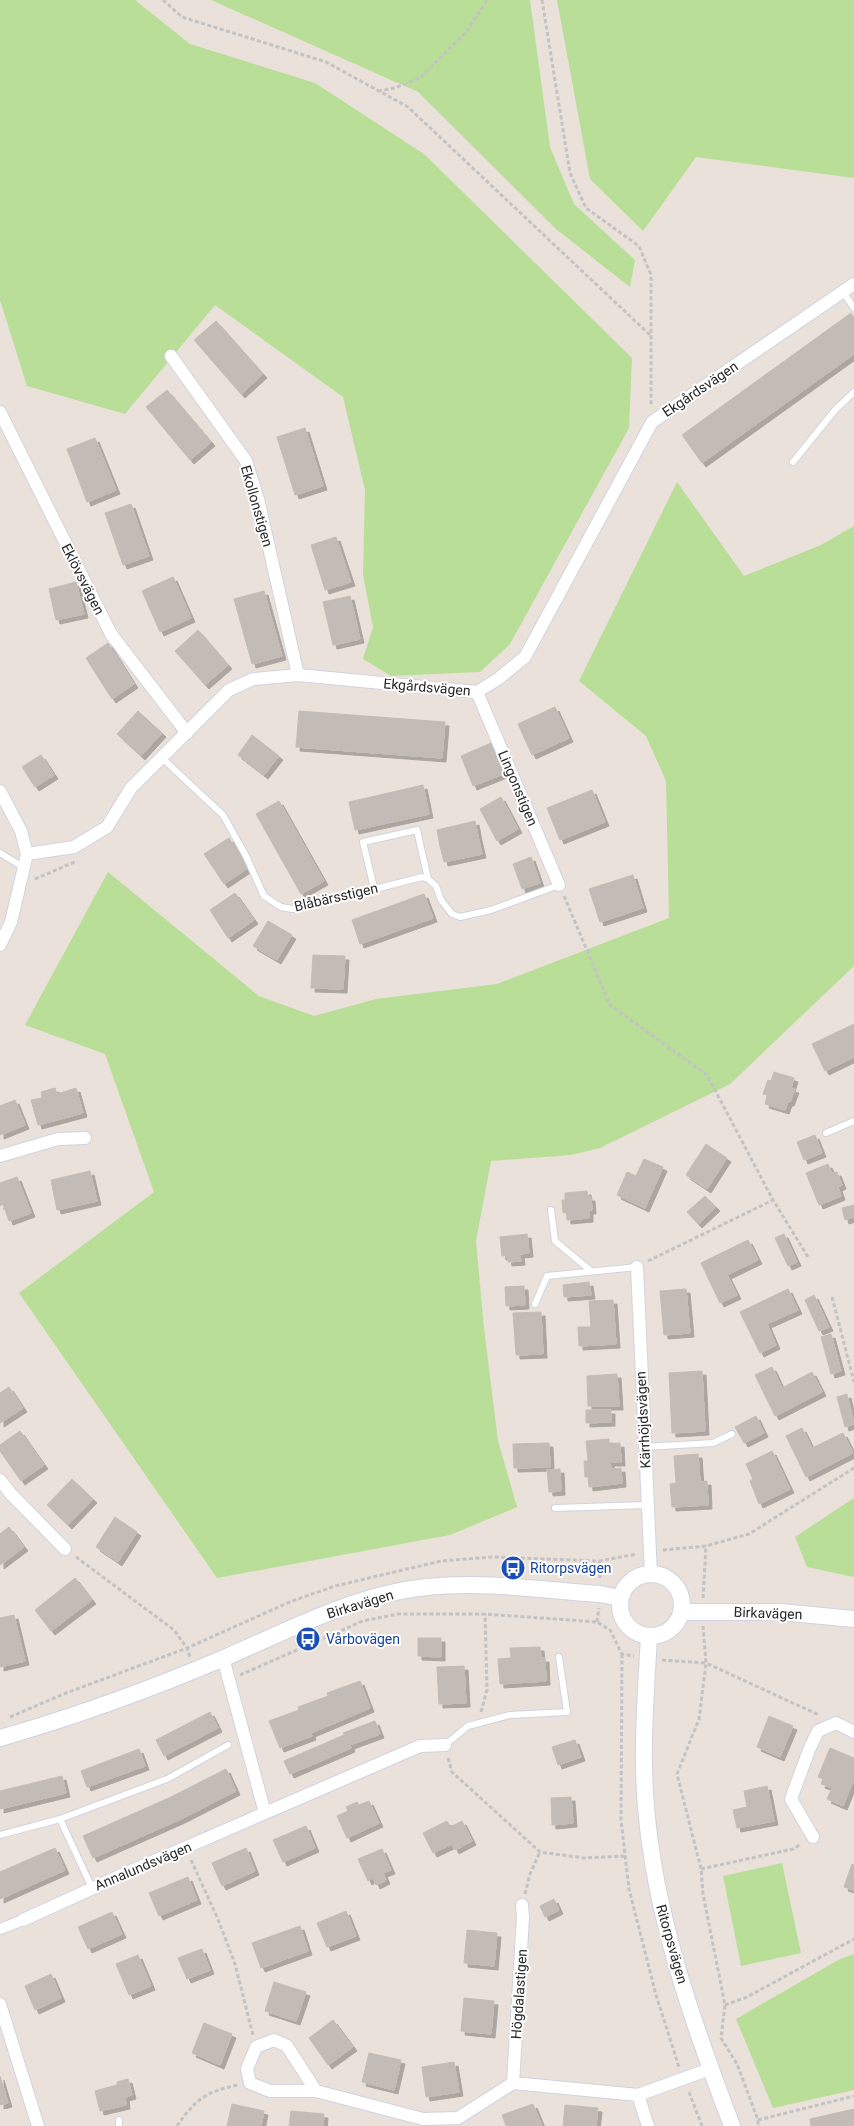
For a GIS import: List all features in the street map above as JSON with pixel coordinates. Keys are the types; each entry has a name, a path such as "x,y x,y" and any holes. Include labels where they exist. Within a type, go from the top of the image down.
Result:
{"street":[{"name":"Ekgårdsvägen","path":"25,860 74,847 108,827 131,788 229,690 253,679 298,675 477,692 498,679 526,656 652,422 854,284"},
{"name":"Ekollonstigen","path":"171,356 246,461 258,499 298,675"},
{"name":"Eklövsvägen","path":"0,412 111,634 187,733"},
{"name":"Lingonstigen","path":"477,692 559,885"},
{"path":"0,791 21,831 25,860 16,893 11,922 0,945"},
{"path":"0,1156 58,1139 85,1138"},
{"name":"Kärrhöjdsvägen","path":"637,1267 651,1574"},
{"path":"0,1480 11,1494 66,1549"},
{"path":"651,1574 668,1579 677,1588 682,1603 681,1612 675,1625 670,1630 663,1634 648,1636 637,1633 626,1624 620,1611 620,1598 629,1582 639,1576 651,1574"},
{"name":"Birkavägen","path":"0,1738 59,1721 142,1692 368,1598 426,1587 474,1584 600,1594 620,1598"},
{"name":"Birkavägen","path":"681,1612 781,1612 854,1619"},
{"name":"Ritorpsvägen","path":"648,1636 643,1757 646,1808 659,1898 671,1947 710,2069 732,2126"},
{"path":"223,1658 265,1813"},
{"path":"813,1837 791,1799 809,1750 818,1731 836,1723 854,1732"},
{"name":"Annalundsvägen","path":"23,1920 185,1847 420,1746 444,1746"},
{"name":"Högdalastigen","path":"513,2083 524,1917 522,1905"},
{"path":"0,1929 23,1920"},
{"path":"0,2004 38,2126"},
{"path":"316,2091 287,2046 274,2040 256,2047 247,2069 250,2083 270,2091 316,2091 423,2119 458,2118 513,2083 638,2095 710,2069"},
{"path":"638,2095 648,2126"}],"lane":[{"path":"843,292 854,308"},
{"path":"793,462 835,410 854,392"},
{"name":"Blåbärsstigen","path":"162,758 222,815 246,856 264,896 281,907 292,909 415,878 422,877 428,879"},
{"path":"374,888 363,842 416,830 428,879 436,886 446,908 452,914 460,917 491,910 559,885"},
{"path":"0,853 25,860"},
{"path":"826,1133 854,1121"},
{"path":"551,1210 555,1241 591,1271"},
{"path":"535,1304 547,1276 637,1267"},
{"path":"644,1447 713,1443 732,1434"},
{"path":"555,1508 647,1505"},
{"path":"444,1746 468,1726 510,1714 568,1712 559,1658"},
{"path":"0,1835 60,1819 167,1779 228,1745"},
{"path":"60,1819 92,1888"}],"path":[{"path":"163,0 182,17 326,62 408,107 650,335"},
{"path":"378,91 395,88 420,78 467,31 486,0"},
{"path":"542,0 570,172 586,208 639,246 651,275 652,422"},
{"path":"16,893 33,879 80,859"},
{"path":"559,885 610,1005 707,1075 773,1200 808,1257"},
{"path":"637,1267 773,1200"},
{"path":"832,1297 854,1382"},
{"path":"649,1551 706,1546 749,1534 854,1468"},
{"path":"706,1546 702,1612 706,1663 836,1723"},
{"path":"8,1718 66,1693 187,1648 174,1630 66,1549"},
{"path":"468,1726 481,1713 487,1690 485,1614"},
{"path":"444,1746 452,1772 540,1852 584,1858 625,1856"},
{"path":"700,1869 793,1849 813,1837"},
{"path":"185,1847 218,1917 235,1964 256,2047"},
{"path":"522,1905 530,1874 540,1852"},
{"path":"758,2126 758,2120 737,2064 720,2038 725,2005 747,1997 854,1939"},
{"path":"177,2126 192,2104 218,2089 250,2083"},
{"path":"758,2120 854,2096"}],"green space":[{"path":"0,0 135,0 190,44 315,83 424,154 632,358 629,428 510,644 480,672 391,676 363,659 373,627 363,575 365,490 343,397 215,305 125,414 27,386 0,300"},
{"path":"211,0 530,0 550,147 574,204 635,260 630,287 556,229 418,92"},
{"path":"557,0 854,0 854,178 696,157 643,231 590,179"},
{"path":"677,482 744,576 821,545 854,526 854,966 730,1084 600,1148 571,1155 491,1161 476,1241 484,1328 498,1441 517,1507 450,1535 217,1578 19,1293 154,1192 105,1054 25,1025 108,872 259,996 314,1016 376,999 497,984 669,918 666,781 646,736 579,681"},
{"path":"854,1498 854,1577 807,1567 795,1537"},
{"path":"782,1863 801,1953 741,1966 723,1876"},
{"path":"854,1954 854,2090 773,2108 736,2019 840,1959"}],"building":[{"path":"851,313 854,318 854,354 702,463 682,435"},
{"path":"216,321 263,374 241,394 194,340"},
{"path":"167,390 211,442 190,460 146,407"},
{"path":"305,428 323,486 295,495 277,437"},
{"path":"95,438 116,490 87,502 67,449"},
{"path":"131,504 149,556 123,565 105,513"},
{"path":"336,537 351,582 325,590 311,545"},
{"path":"173,577 191,618 160,632 142,591"},
{"path":"76,582 84,614 56,620 49,589"},
{"path":"264,591 282,656 252,664 234,599"},
{"path":"350,596 360,639 333,645 323,602"},
{"path":"198,630 228,665 205,685 175,651"},
{"path":"108,643 134,684 112,699 86,658"},
{"path":"555,707 569,738 532,755 518,724"},
{"path":"138,711 162,733 141,756 117,734"},
{"path":"299,711 445,722 442,758 296,747"},
{"path":"252,735 279,756 264,775 238,755"},
{"path":"491,743 503,774 473,786 461,756"},
{"path":"41,755 54,775 35,787 22,767"},
{"path":"423,785 429,814 355,830 349,802"},
{"path":"592,790 605,822 560,840 547,808"},
{"path":"501,797 518,829 497,841 480,809"},
{"path":"279,801 324,881 301,894 256,814"},
{"path":"475,821 478,837 440,846 437,830"},
{"path":"478,837 482,854 444,862 440,846"},
{"path":"229,838 248,868 224,884 204,854"},
{"path":"531,857 540,883 522,889 513,864"},
{"path":"633,875 643,908 600,922 589,889"},
{"path":"235,893 254,920 228,938 210,910"},
{"path":"424,894 433,918 360,944 352,920"},
{"path":"268,921 292,935 277,960 253,946"},
{"path":"313,955 345,956 343,989 311,988"},
{"path":"854,1024 854,1057 825,1071 812,1044"},
{"path":"774,1072 794,1078 791,1088 795,1089 785,1110 765,1104 767,1095 763,1094 768,1080 771,1081"},
{"path":"55,1088 57,1094 76,1088 83,1113 38,1125 31,1100 42,1098 41,1092"},
{"path":"15,1100 25,1125 0,1135 0,1106"},
{"path":"815,1135 822,1153 804,1160 797,1142"},
{"path":"706,1144 727,1158 707,1189 686,1175"},
{"path":"644,1159 663,1167 645,1208 617,1195 627,1172 636,1176"},
{"path":"828,1164 832,1173 837,1172 842,1185 838,1187 841,1196 819,1205 806,1173"},
{"path":"90,1171 97,1201 57,1210 51,1180"},
{"path":"17,1177 31,1213 9,1221 3,1204 0,1206 0,1183"},
{"path":"587,1191 588,1197 591,1197 592,1210 589,1210 589,1218 567,1220 566,1212 563,1213 562,1200 565,1200 565,1193"},
{"path":"705,1196 716,1207 698,1224 687,1212"},
{"path":"854,1205 854,1217 845,1220 842,1208"},
{"path":"527,1234 529,1253 520,1254 521,1261 508,1262 507,1255 502,1256 500,1237"},
{"path":"784,1234 797,1262 788,1266 775,1238"},
{"path":"748,1240 758,1260 727,1275 737,1295 720,1303 701,1263"},
{"path":"589,1282 591,1295 564,1297 563,1285"},
{"path":"524,1286 525,1305 506,1306 505,1287"},
{"path":"686,1289 690,1333 664,1335 660,1291"},
{"path":"788,1289 798,1310 767,1324 776,1345 760,1353 740,1312"},
{"path":"814,1295 829,1327 819,1331 805,1300"},
{"path":"613,1300 616,1344 579,1346 578,1327 591,1327 589,1301"},
{"path":"541,1312 543,1354 516,1355 513,1313"},
{"path":"831,1334 841,1371 831,1374 821,1337"},
{"path":"772,1367 782,1388 812,1372 822,1392 775,1416 755,1375"},
{"path":"702,1371 705,1431 672,1433 669,1373"},
{"path":"617,1374 619,1406 588,1406 587,1376"},
{"path":"9,1387 23,1408 0,1423 0,1393"},
{"path":"847,1394 854,1424 845,1427 837,1397"},
{"path":"586,1410 611,1410 611,1422 586,1423"},
{"path":"756,1416 764,1433 744,1443 735,1427"},
{"path":"802,1428 812,1448 843,1433 853,1453 806,1477 786,1436"},
{"path":"20,1431 44,1465 21,1481 0,1451 0,1445"},
{"path":"609,1439 609,1444 620,1443 621,1462 610,1462 611,1469 621,1468 622,1483 589,1487 588,1477 585,1477 584,1461 588,1461 586,1441"},
{"path":"549,1443 550,1467 514,1468 513,1444"},
{"path":"772,1451 790,1489 759,1504 750,1481 753,1479 746,1464"},
{"path":"698,1454 700,1482 707,1481 708,1505 672,1507 670,1484 676,1483 674,1456"},
{"path":"560,1469 561,1491 549,1492 547,1470"},
{"path":"72,1479 93,1499 68,1525 47,1505"},
{"path":"115,1517 137,1532 118,1562 96,1547"},
{"path":"9,1527 24,1547 0,1565 0,1534"},
{"path":"75,1578 92,1600 51,1631 35,1610"},
{"path":"14,1615 25,1661 0,1667 0,1618"},
{"path":"418,1638 441,1638 441,1657 418,1656"},
{"path":"540,1647 541,1658 545,1658 546,1681 500,1684 498,1659 511,1658 510,1648"},
{"path":"464,1666 466,1703 439,1704 437,1667"},
{"path":"360,1681 370,1708 311,1733 312,1736 280,1748 269,1721 299,1710 298,1707 328,1696 327,1693"},
{"path":"210,1712 218,1728 164,1756 156,1740"},
{"path":"769,1716 793,1726 780,1757 757,1747"},
{"path":"375,1721 380,1734 350,1745 351,1748 290,1774 284,1761 344,1735 343,1733"},
{"path":"575,1740 581,1757 558,1765 552,1747"},
{"path":"830,1748 854,1758 854,1779 843,1806 827,1799 832,1788 821,1784 823,1779 818,1777"},
{"path":"139,1749 145,1766 87,1787 81,1771"},
{"path":"226,1769 236,1791 181,1819 93,1858 83,1836 171,1797"},
{"path":"62,1776 66,1793 0,1809 0,1791"},
{"path":"767,1786 774,1821 737,1828 733,1810 747,1807 744,1791"},
{"path":"571,1797 573,1823 552,1825 551,1798"},
{"path":"369,1801 379,1823 347,1838 337,1816 348,1811 346,1807 357,1802 359,1805"},
{"path":"447,1821 450,1827 462,1821 472,1841 455,1850 452,1844 433,1853 423,1833"},
{"path":"306,1826 315,1848 283,1862 273,1840"},
{"path":"55,1848 65,1870 0,1899 0,1872"},
{"path":"246,1848 255,1871 222,1886 212,1863"},
{"path":"382,1849 391,1870 383,1873 386,1880 376,1885 373,1878 368,1881 358,1859"},
{"path":"852,1864 854,1865 854,1890 844,1887"},
{"path":"188,1877 197,1900 159,1916 149,1893"},
{"path":"554,1899 559,1910 545,1917 540,1906"},
{"path":"346,1911 356,1936 327,1947 317,1923"},
{"path":"112,1912 122,1934 88,1949 78,1927"},
{"path":"300,1926 308,1951 261,1968 252,1943"},
{"path":"467,1930 497,1933 494,1966 464,1963"},
{"path":"202,1949 210,1970 187,1979 178,1958"},
{"path":"138,1955 151,1986 129,1995 116,1964"},
{"path":"51,1974 61,1998 35,2010 25,1986"},
{"path":"274,1982 306,1992 296,2021 265,2011"},
{"path":"464,1998 494,2001 491,2034 461,2031"},
{"path":"333,2020 353,2047 328,2065 309,2038"},
{"path":"204,2023 232,2034 220,2065 192,2053"},
{"path":"369,2053 401,2060 394,2090 362,2082"},
{"path":"454,2062 459,2092 426,2097 422,2067"},
{"path":"0,2076 8,2103 0,2105"},
{"path":"128,2079 132,2095 125,2097 126,2105 100,2111 95,2091 117,2085 117,2082"},
{"path":"232,2104 264,2111 261,2126 227,2126"},
{"path":"533,2104 542,2126 506,2126 502,2115"},
{"path":"565,2105 598,2108 596,2126 563,2126"},
{"path":"854,2109 854,2126 811,2126 810,2119"},
{"path":"291,2111 324,2114 323,2126 289,2126"}],"place":[{"name":"Ritorpsvägen","path":"513,1568"},
{"name":"Vårbovägen","path":"308,1639"}]}
